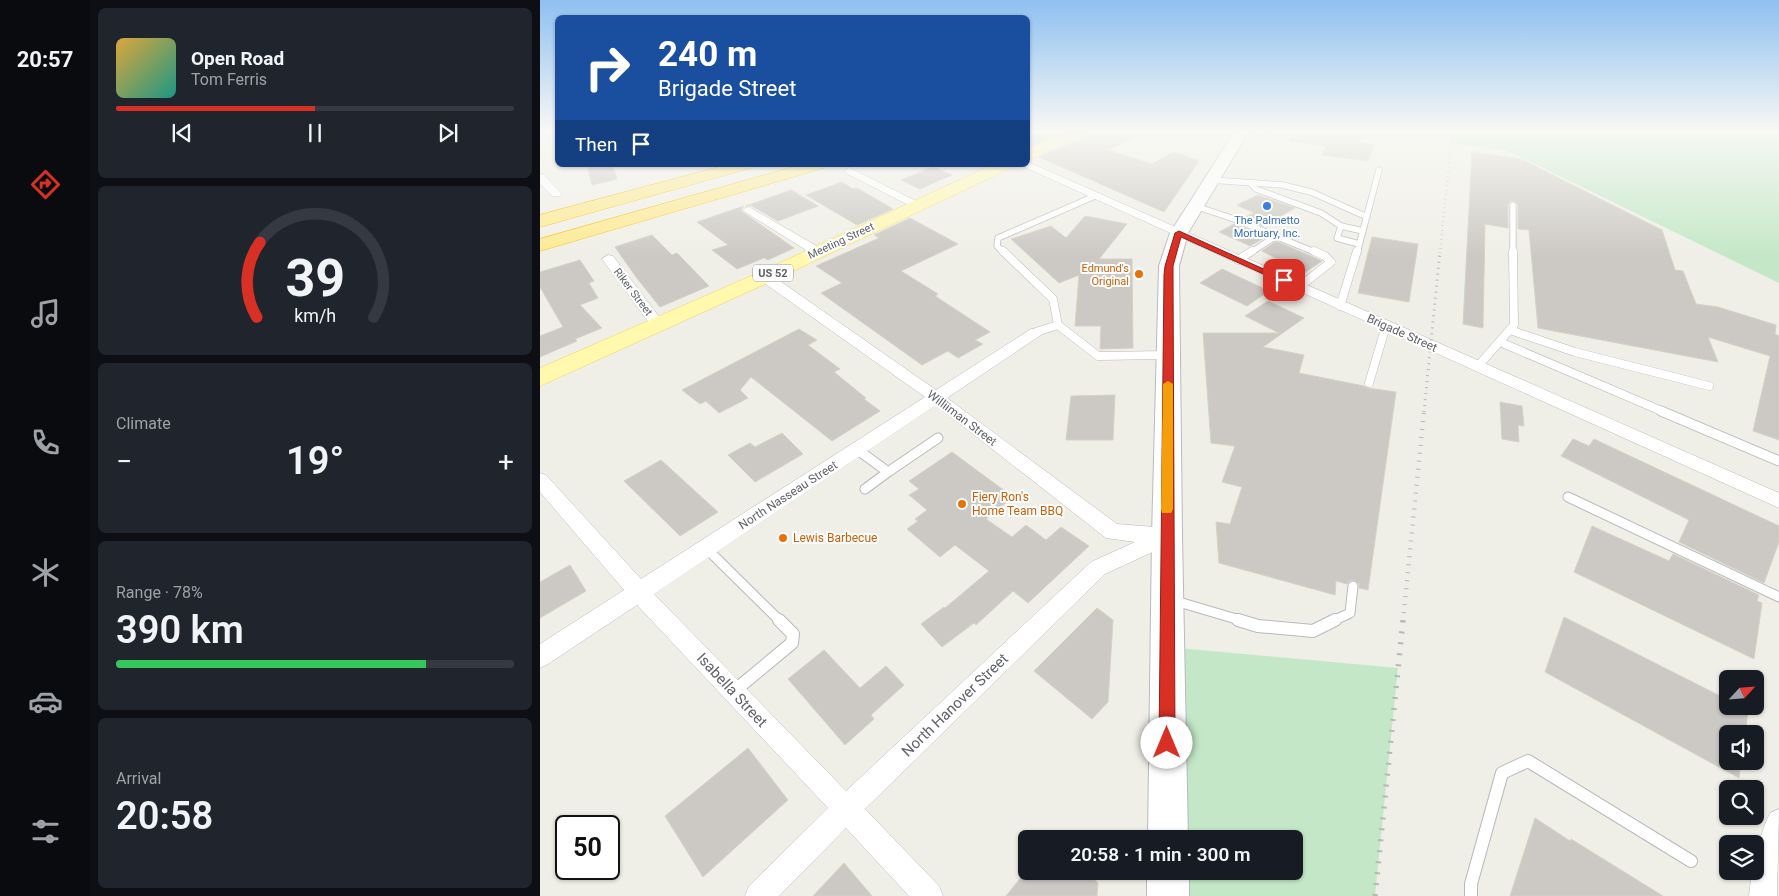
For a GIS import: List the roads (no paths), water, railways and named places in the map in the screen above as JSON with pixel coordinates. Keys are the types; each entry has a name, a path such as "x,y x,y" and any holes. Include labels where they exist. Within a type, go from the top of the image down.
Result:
{"highway":[{"path":"540,213 699,173"},
{"path":"540,221 702,173"},
{"path":"540,232 750,173"},
{"path":"540,245 791,173"},
{"path":"540,250 597,230"}],"main road":[{"name":"Meeting Street","path":"540,378 765,277 988,173"},
{"path":"1168,830 1167,536 1169,266 1179,233 1216,173"},
{"path":"1168,880 1168,896"}],"street":[{"path":"854,173 918,206"},
{"name":"Brigade Street","path":"1043,173 1779,501"},
{"path":"540,177 556,194"},
{"path":"749,210 818,252"},
{"name":"Riker Street","path":"608,259 658,325"},
{"name":"Williiman Street","path":"765,277 937,398 1113,532 1167,536"},
{"name":"North Nasseau Street","path":"540,657 1036,332"},
{"name":"Isabella Street","path":"540,480 639,592 930,896"},
{"name":"North Hanover Street","path":"759,896 1098,568 1167,536"},
{"path":"1768,887 1779,822"}],"lane":[{"path":"1340,306 1360,244 1378,173"},
{"path":"1211,180 1282,185 1311,192 1367,217"},
{"path":"1251,184 1256,189 1321,213 1341,226 1363,231"},
{"path":"1095,196 998,238 997,246 1053,300 1058,325 1098,356 1168,355"},
{"path":"1478,366 1514,325 1513,205"},
{"path":"1195,206 1234,219 1325,256 1331,262 1299,287"},
{"path":"1341,226 1337,238 1360,244"},
{"path":"1238,260 1276,236"},
{"path":"1036,332 1058,325"},
{"path":"1369,383 1386,326"},
{"path":"1510,330 1575,352 1709,386"},
{"path":"1500,342 1779,462"},
{"path":"865,489 938,438"},
{"path":"858,450 888,472"},
{"path":"1568,497 1779,597"},
{"path":"706,548 793,634 792,643 733,692"},
{"path":"1167,599 1258,626 1313,631 1350,613 1352,586"},
{"path":"1472,896 1471,884 1502,773 1528,761 1691,861"}],"railway":[{"path":"1440,253 1448,173"},
{"path":"1424,412 1440,251"},
{"path":"1403,621 1424,411"},
{"path":"1375,896 1403,620"}],"place":[{"name":"The Palmetto Mortuary, Inc.","path":"1267,206"},
{"name":"Edmund's Original","path":"1139,274"},
{"name":"Fiery Ron's Home Team BBQ","path":"962,504"},
{"name":"Lewis Barbecue","path":"783,538"}]}
